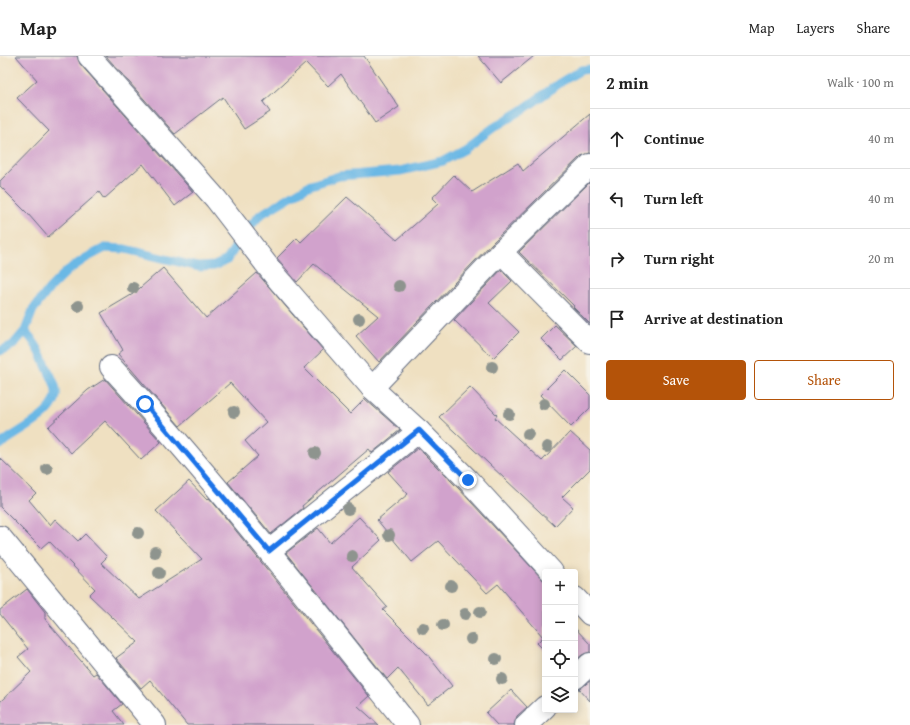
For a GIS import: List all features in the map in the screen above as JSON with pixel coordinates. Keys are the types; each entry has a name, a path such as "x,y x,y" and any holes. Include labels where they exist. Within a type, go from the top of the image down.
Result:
{"street":[{"path":"89,56 216,200 276,276 372,388 419,430 468,480 549,569"},
{"path":"372,388 501,252 590,166"},
{"path":"501,252 590,342"},
{"path":"111,367 145,404 269,551 408,725"},
{"path":"269,551 419,430"},
{"path":"0,537 155,725"},
{"path":"578,601 590,614"},
{"path":"576,677 590,664"},
{"path":"526,725 542,710"}],"building":[{"path":"16,56 77,56 80,64 193,192 175,206 143,164 104,199 99,192 48,237 0,186 0,181 49,131 17,98 37,80"},
{"path":"106,56 364,56 399,107 375,123 341,74 328,86 306,63 263,102 270,112 244,129 223,97 175,134"},
{"path":"478,56 534,56 501,83"},
{"path":"590,114 590,153 581,156 492,243 379,362 356,336 378,316 314,264 297,282 277,258 297,238 301,242 347,197 397,240 438,204 432,198 454,175 472,192 518,163 523,171"},
{"path":"590,182 590,324 573,307 574,306 519,252"},
{"path":"163,268 206,318 257,273 323,350 304,368 350,414 365,399 400,430 372,453 369,449 302,506 303,508 271,534 228,482 258,456 245,441 266,422 230,383 180,426 118,354 123,350 101,313 133,294"},
{"path":"501,270 512,281 489,303 519,332 493,358 454,320"},
{"path":"555,325 577,346 562,360 541,339"},
{"path":"565,370 590,395 590,408 571,427 540,395"},
{"path":"105,379 161,442 141,460 105,421 71,453 48,427 88,390"},
{"path":"470,387 497,415 495,418 542,461 570,432 590,450 590,469 562,497 573,507 555,526 439,417"},
{"path":"418,448 459,489 542,579 542,636 498,584 487,593 438,541 412,562 377,520 408,494 388,472"},
{"path":"0,458 36,493 29,500 50,525 55,519 78,541 85,534 107,557 101,563 139,599 202,559 156,511 189,481 207,500 209,498 216,506 369,696 358,706 379,725 187,725 150,680 141,688 116,658 138,642 89,595 95,589 49,541 41,548 0,507"},
{"path":"359,517 381,540 352,567 387,607 383,610 426,653 452,686 428,705 398,668 387,679 286,553 318,528 330,543"},
{"path":"27,589 45,612 45,619 93,675 96,673 122,704 113,711 124,725 0,725 0,702 31,672 18,657 28,649 0,614 0,610"},
{"path":"578,631 590,644 590,652 578,658"},
{"path":"542,638 542,648 537,643"},
{"path":"590,681 590,701 579,689"},
{"path":"511,690 527,707 517,716 514,725 497,725 486,713"}],"waterway":[{"path":"0,351 13,345 25,331 33,310 49,289 67,271 86,258 105,248 125,249 199,267 214,266 227,260 243,235 260,215 308,186 339,176 400,171 443,161 465,149 561,82 581,70 590,69"},
{"path":"0,445 36,421 51,407 55,399 56,390 53,380 33,340 25,331"}],"route":[{"path":"145,404 269,551 419,430 468,480"}]}
